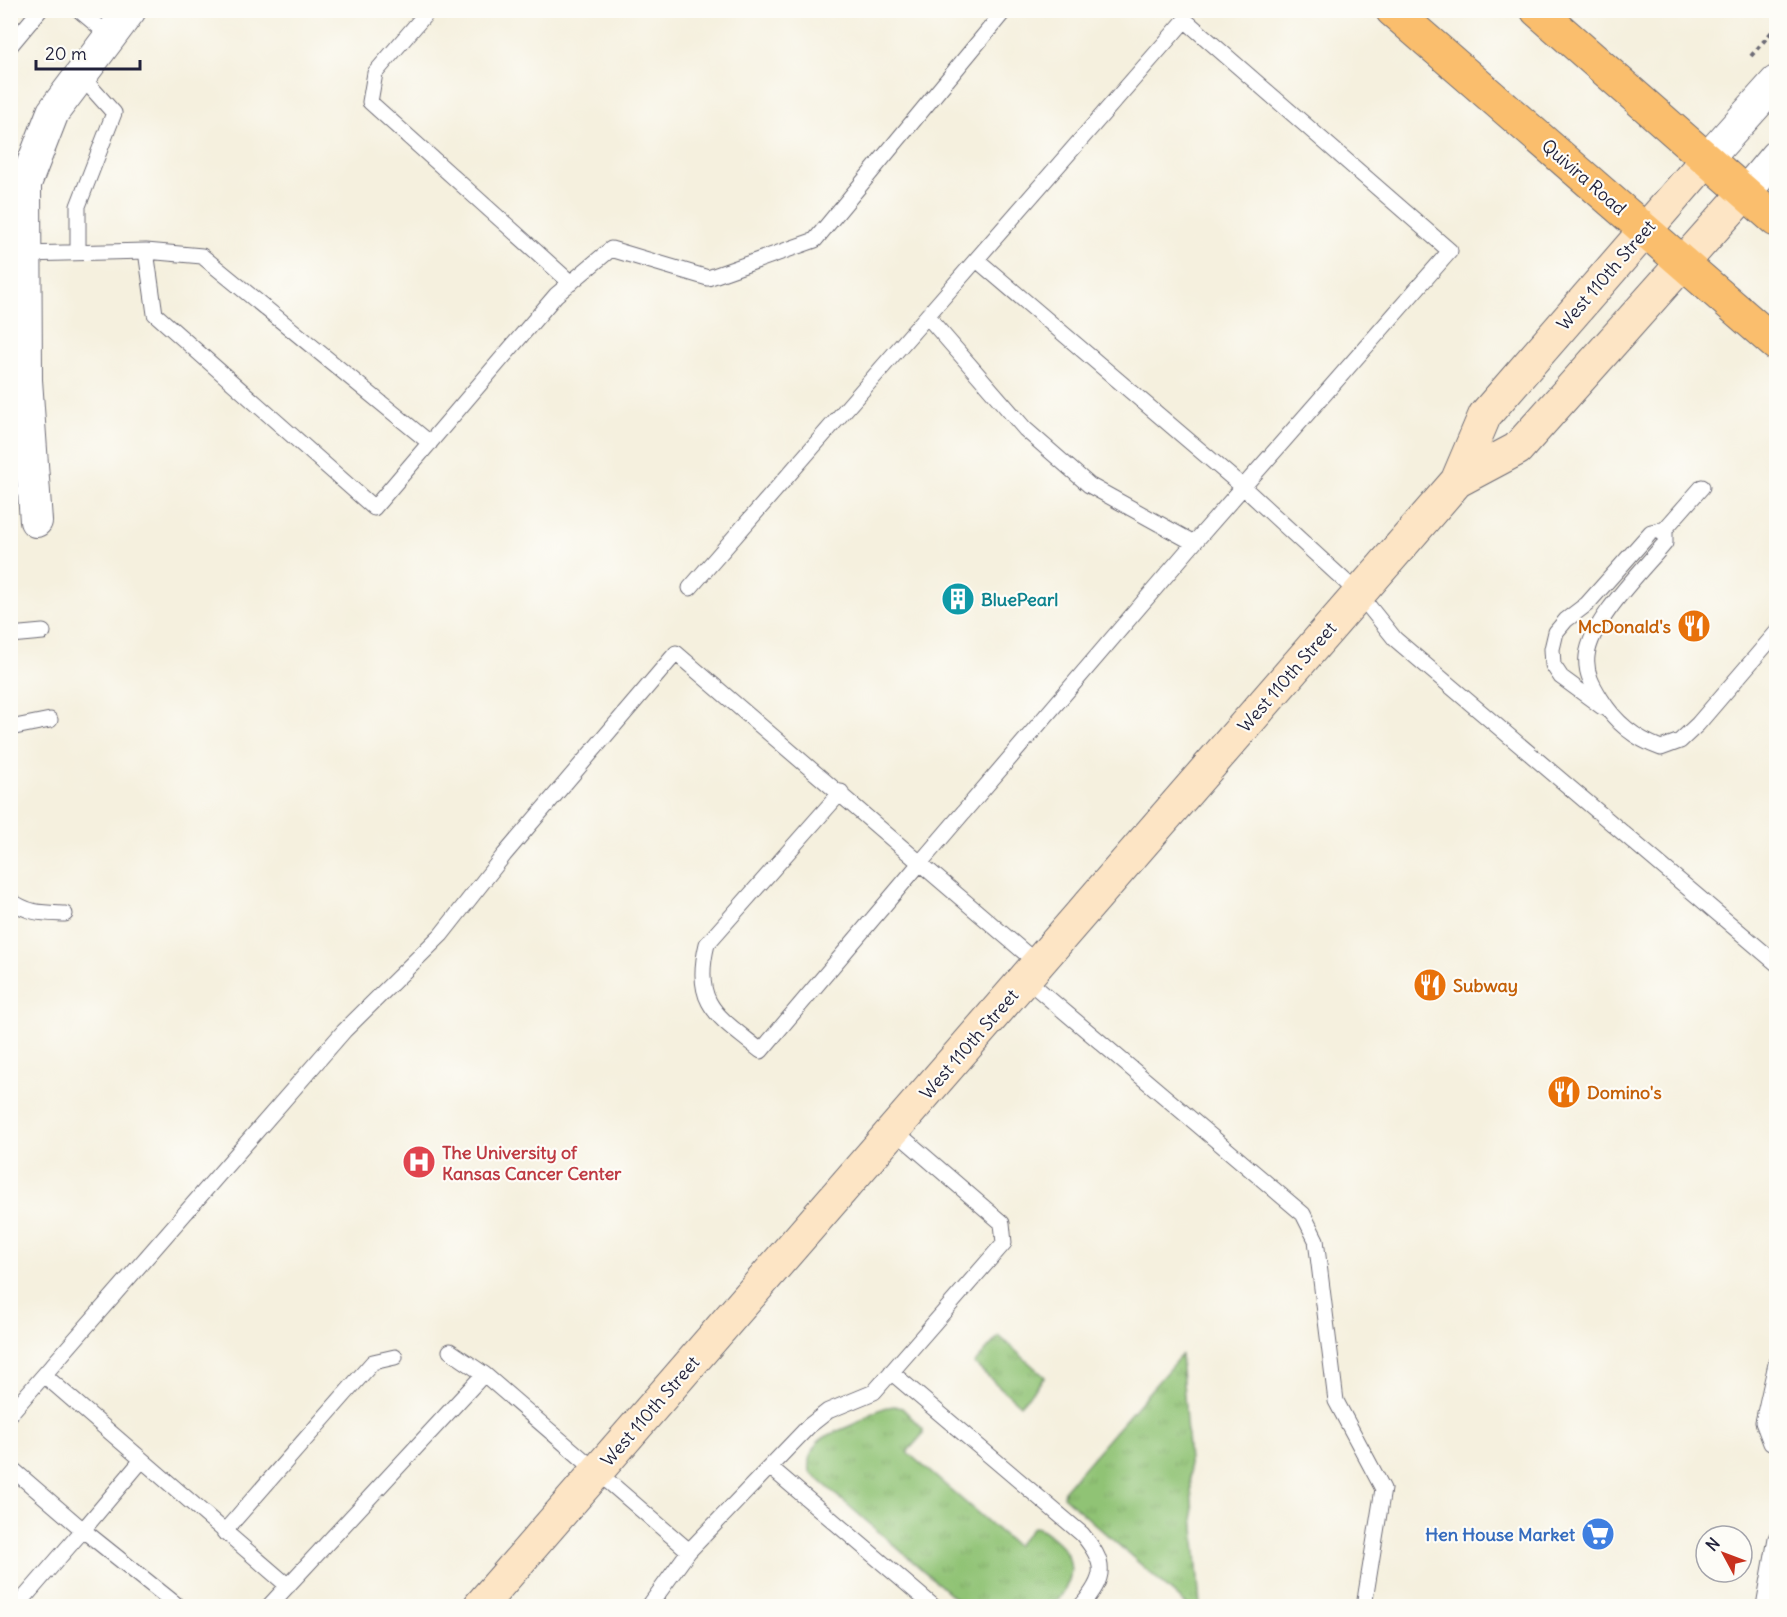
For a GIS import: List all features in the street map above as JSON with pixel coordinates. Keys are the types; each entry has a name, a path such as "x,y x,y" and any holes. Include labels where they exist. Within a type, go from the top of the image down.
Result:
{"main road":[{"name":"Quivira Road","path":"1392,10 1776,344"},
{"path":"1537,10 1776,220"}],"street":[{"path":"36,521 26,380 25,184 53,112 130,10"},
{"name":"West 110th Street","path":"480,1606 1457,481 1485,415 1776,82"},
{"name":"West 110th Street","path":"1457,481 1517,449 1776,156"}],"lane":[{"path":"10,46 40,10"},
{"path":"79,10 110,36"},
{"path":"429,10 375,73 370,102 571,283"},
{"path":"146,251 155,314 374,508 556,296 611,249 708,278 815,240 1005,10"},
{"path":"690,588 1185,20 1450,251 1194,543 761,1051 715,1013 703,992 702,964 707,944 841,792"},
{"path":"78,253 78,206 114,112 80,75"},
{"path":"24,254 146,251 202,256 430,443"},
{"path":"977,260 1243,487 1359,594 1395,639 1775,959"},
{"path":"927,316 1024,429 1089,485 1194,543"},
{"path":"1702,487 1665,529 1651,532 1587,604 1566,620 1556,632 1552,649 1552,665 1561,676 1609,712 1642,741 1661,748 1680,741 1776,633"},
{"path":"1609,712 1591,682 1587,656 1592,638 1604,617 1665,543 1665,529"},
{"path":"10,635 43,632"},
{"path":"10,1414 344,1030 441,935 504,855 676,653 841,792 920,863 1032,972 1303,1214 1316,1240 1336,1401 1383,1489 1364,1606"},
{"path":"10,728 50,720"},
{"path":"10,900 23,910 35,914 65,914"},
{"path":"649,1606 689,1551 809,1426 828,1411 874,1392 1004,1243 1002,1223 894,1130"},
{"path":"450,1351 483,1374 689,1551"},
{"path":"224,1532 372,1362 395,1357"},
{"path":"1776,1364 1763,1422 1771,1443 1776,1444"},
{"path":"891,1372 1082,1534 1099,1555 1100,1572 1094,1591 1081,1606"},
{"path":"269,1606 483,1374"},
{"path":"44,1375 288,1587"},
{"path":"17,1606 142,1460"},
{"path":"10,1467 83,1530 178,1606"},
{"path":"770,1467 933,1606"},
{"path":"1764,1606 1776,1538"}],"green space":[{"path":"999,1336 1045,1377 1020,1405 974,1364"},
{"path":"1181,1355 1200,1606 1188,1606 1063,1496 1064,1490"},
{"path":"894,1406 902,1408 923,1429 923,1434 907,1452 1016,1546 1033,1527 1044,1531 1062,1546 1070,1563 1071,1572 1065,1589 1053,1606 964,1606 810,1472 813,1450 824,1437 851,1426 876,1411"}],"place":[{"name":"BluePearl","path":"958,599"},
{"name":"McDonald's","path":"1694,626"},
{"name":"Subway","path":"1430,985"},
{"name":"Domino's","path":"1564,1092"},
{"name":"The University of Kansas Cancer Center","path":"419,1162"},
{"name":"Hen House Market","path":"1598,1534"}]}
